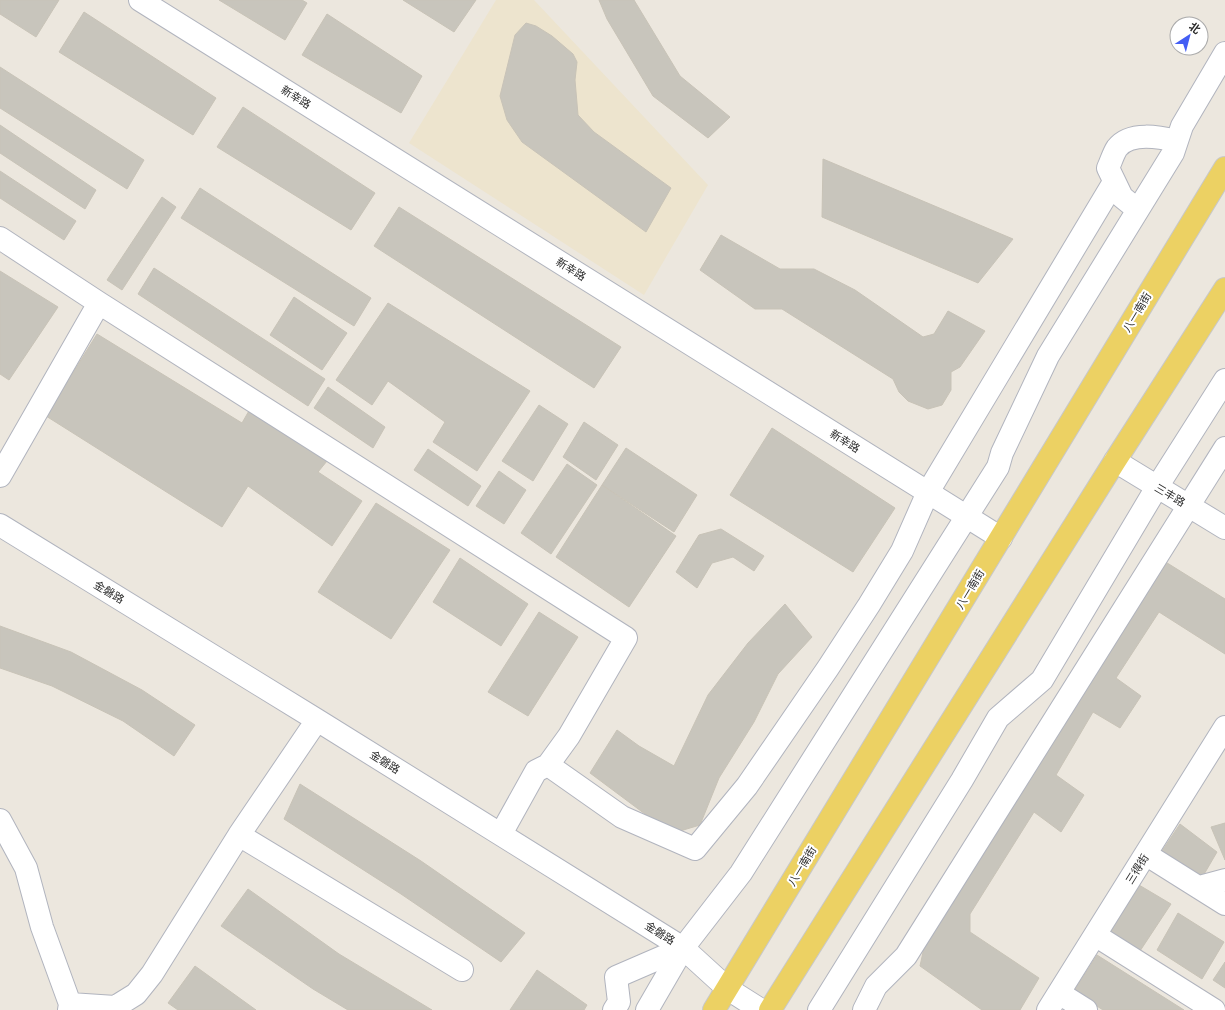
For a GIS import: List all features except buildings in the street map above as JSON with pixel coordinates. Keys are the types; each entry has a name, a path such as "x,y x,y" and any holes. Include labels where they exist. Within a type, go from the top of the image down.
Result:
{"main road":[{"name":"八一南街","path":"714,1010 1225,168"},
{"path":"770,1010 1115,461 1225,289"}],"street":[{"name":"新幸路","path":"140,0 1001,538"},
{"path":"647,1010 683,948 741,873 845,706 968,517 998,467 1002,453 1048,356 1173,153 1182,126 1225,53"},
{"path":"1138,210 1122,197 1108,168 1118,148 1126,140 1154,136 1177,140"},
{"path":"548,765 622,817 695,849 747,786 828,668 902,552 928,492 1114,182"},
{"path":"0,238 99,303 626,638 569,736 548,765 536,771 501,834"},
{"path":"0,476 99,303"},
{"path":"820,1010 962,780 998,718 1042,680 1157,487 1225,380"},
{"path":"864,1010 876,986 906,956 1225,448"},
{"name":"三丰路","path":"1115,461 1225,528"},
{"name":"金磐路","path":"0,525 683,948 728,989 761,1010"},
{"path":"0,820 26,868 42,927 70,1007 115,1007 136,994 152,974 239,835 317,720"},
{"name":"三得街","path":"1054,1002 1095,935 1224,735"},
{"path":"239,835 462,970"},
{"path":"1147,855 1225,904"},
{"path":"1199,887 1225,880"},
{"path":"1095,935 1214,1010"},
{"path":"614,1010 619,1002 616,977 683,948"},
{"path":"1054,1002 1086,1010"}],"shaded area":[{"path":"496,0 534,0 708,185 644,295 409,143"}]}
